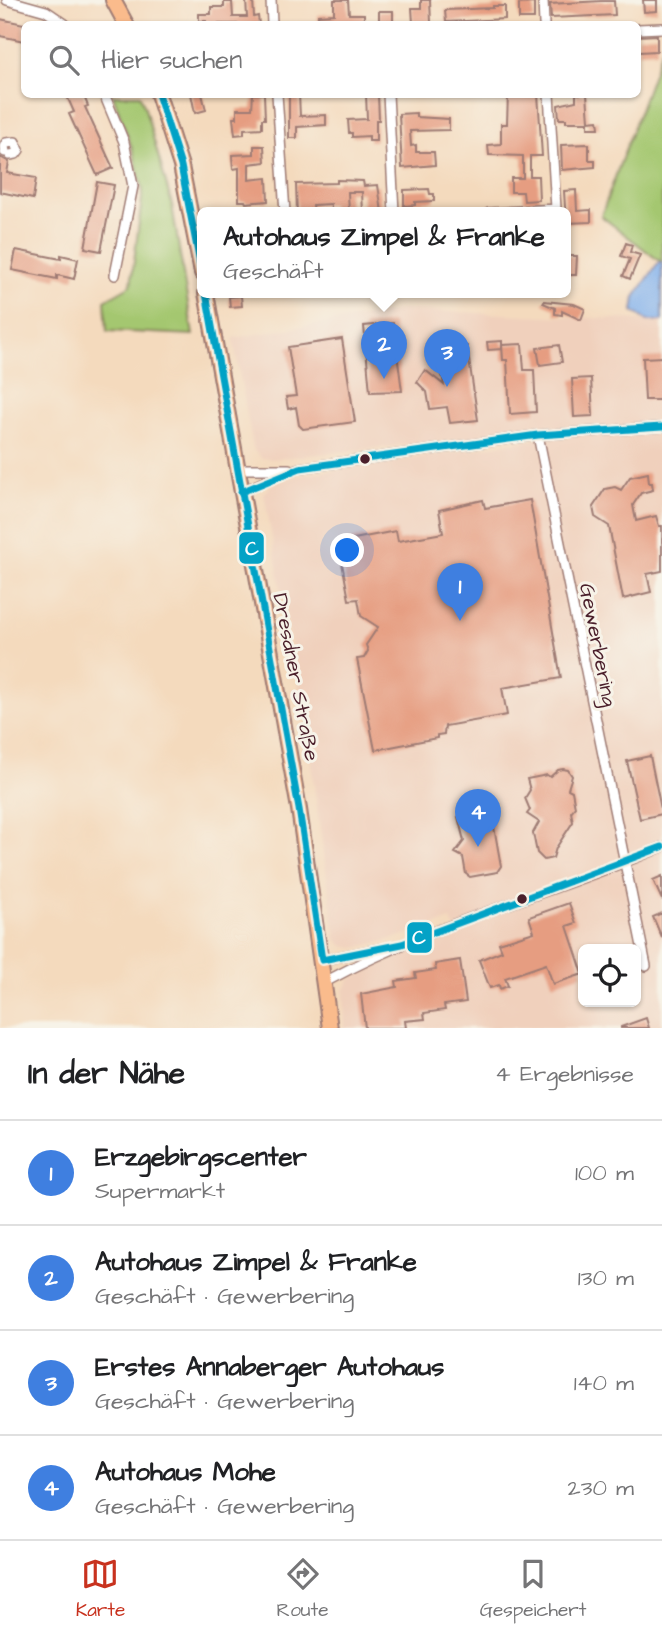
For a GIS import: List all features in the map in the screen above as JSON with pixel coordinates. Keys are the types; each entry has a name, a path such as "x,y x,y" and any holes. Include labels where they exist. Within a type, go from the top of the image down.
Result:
{"main road":[{"path":"113,0 124,21"},
{"path":"159,98 181,166 197,248"},
{"name":"Dresdner Straße","path":"207,298 297,796 330,1028"}],"street":[{"path":"7,0 46,11 61,21"},
{"path":"271,0 272,21"},
{"path":"543,0 544,21"},
{"path":"641,29 662,28"},
{"path":"106,98 124,142 133,186 115,275"},
{"path":"277,98 285,207"},
{"path":"388,98 394,207"},
{"path":"549,98 556,207"},
{"path":"237,468 294,469 538,435 662,427"},
{"name":"Gewerbering","path":"538,435 646,965"},
{"path":"241,492 294,469"},
{"path":"324,982 402,944 662,847"},
{"path":"322,960 402,944"}],"shaded area":[{"path":"404,310 662,321 662,1028 345,1028 344,991 350,979 458,935 451,920 355,948 343,946 336,939 305,723 264,493 272,484 296,476 557,436 557,429 272,459 262,458 253,447 233,338"}],"green space":[{"path":"662,49 662,263 601,216"},
{"path":"114,98 141,98 144,105 172,205 193,335 107,331 105,300 131,285 143,191 133,151"}],"water":[{"path":"659,262 662,263 662,321 648,321 633,311 635,297"}],"building":[{"path":"246,0 253,0 254,17 258,16 259,21 199,21 199,14 211,14 211,7 224,7 224,2 232,2 233,17 247,17"},
{"path":"334,0 348,0 349,14 364,14 364,21 318,21 318,15 334,14"},
{"path":"421,0 430,0 431,21 413,21 412,8 421,8"},
{"path":"643,0 657,0 657,11 644,12"},
{"path":"614,1 615,15 551,18 550,4"},
{"path":"534,3 534,19 519,19 519,4"},
{"path":"505,6 505,19 446,21 445,10"},
{"path":"379,11 393,11 393,21 379,21"},
{"path":"0,19 21,23 21,40 0,36"},
{"path":"657,35 657,51 641,52 641,36"},
{"path":"68,98 85,98 88,106 85,107 113,168 97,175 69,114 74,112"},
{"path":"192,98 203,98 206,110 195,113"},
{"path":"253,98 264,98 265,119 262,119 262,128 244,129 244,134 235,135 233,118 237,118 237,109 252,109"},
{"path":"289,98 299,98 300,116 326,115 326,125 297,127 297,138 289,138"},
{"path":"366,98 378,98 376,141 369,141 369,136 352,137 352,133 349,133 348,120 367,119"},
{"path":"508,98 538,98 542,156 530,156 530,176 538,176 539,200 524,201 523,192 511,192 511,178 523,178 523,156 489,155 488,145 501,144 501,124 507,124"},
{"path":"576,98 587,98 589,121 598,120 599,128 588,128 588,122 566,122 566,119 559,119 558,105 576,101"},
{"path":"416,113 416,117 449,119 449,130 410,131 411,146 416,145 416,152 434,152 435,165 402,168 399,114"},
{"path":"589,144 589,160 595,160 595,167 562,170 561,145"},
{"path":"254,146 264,146 265,162 249,164 249,180 267,178 268,201 246,203 239,201 239,168 233,169 232,155 254,154"},
{"path":"0,157 9,162 7,173 36,178 33,199 0,192"},
{"path":"337,180 363,181 364,186 378,185 381,207 363,207 362,192 348,192 349,207 331,207 331,204 297,207 296,184 337,183"},
{"path":"97,182 114,185 101,251 85,248"},
{"path":"429,189 430,194 434,194 434,201 415,202 415,205 404,206 404,190"},
{"path":"576,190 577,211 591,210 591,222 571,223 571,207 565,207 564,191"},
{"path":"626,243 632,245 630,252 640,255 630,279 623,276 630,259 621,256"},
{"path":"16,250 61,259 61,255 78,259 74,279 57,275 57,279 12,270"},
{"path":"571,256 577,256 576,275 571,275"},
{"path":"229,298 241,298 242,306 230,307"},
{"path":"543,303 574,304 585,309 581,320 562,311 562,315 555,314 555,308"},
{"path":"393,323 402,391 370,392 364,326"},
{"path":"342,339 355,422 303,429 299,425 296,407 288,409 286,397 296,396 288,347"},
{"path":"502,341 502,349 488,350 487,342"},
{"path":"522,344 524,370 534,370 536,412 510,414 507,360 503,360 502,345"},
{"path":"559,345 562,362 540,365 537,348"},
{"path":"467,346 478,420 450,423 447,407 430,409 427,392 417,382 425,370 444,385 438,349"},
{"path":"662,357 662,400 645,400 643,358"},
{"path":"591,378 593,416 574,417 572,379"},
{"path":"648,473 653,490 641,493 633,505 636,521 656,516 659,526 662,526 662,571 647,574 651,592 623,599 609,526 595,517 593,507 605,489 615,487 621,490 630,477"},
{"path":"483,500 485,508 530,500 561,678 502,688 507,715 445,726 444,734 437,735 437,738 375,750 357,659 364,658 368,651 366,645 378,627 361,616 358,599 349,600 338,542 396,531 398,541 443,533 439,510"},
{"path":"650,756 662,814 640,819 627,761"},
{"path":"563,769 568,770 572,776 568,789 572,791 575,807 571,812 573,822 556,848 553,858 544,860 537,853 533,833 539,822 527,814 530,810 525,798 530,790 527,779 547,775 550,777"},
{"path":"491,810 501,866 497,872 470,877 466,874 463,857 455,853 464,841 458,817"},
{"path":"662,876 662,900 653,880"},
{"path":"569,903 576,923 567,926 578,959 578,976 553,984 546,964 505,978 508,986 490,988 479,960 502,951 499,943 534,932 529,917"},
{"path":"662,913 662,938 653,917"},
{"path":"460,960 466,1002 444,1005 445,1010 424,1013 425,1019 405,1021 406,1028 365,1028 361,994 397,987 396,981 416,978 415,973 436,970 435,964"},
{"path":"646,1018 649,1028 621,1028 621,1027"}],"transit line":[{"name":"C","path":"159,98 181,166 197,248"},
{"name":"C","path":"207,298 299,809 322,960 402,944 662,847"},
{"name":"C","path":"241,492 300,468 538,435 662,427"}],"place":[{"name":"Autohaus Zimpel & Franke","path":"384,379"},
{"name":"Erstes Annaberger Autohaus","path":"447,387"},
{"name":"Erzgebirgscenter","path":"460,621"},
{"name":"Autohaus Mohe","path":"478,847"}]}
